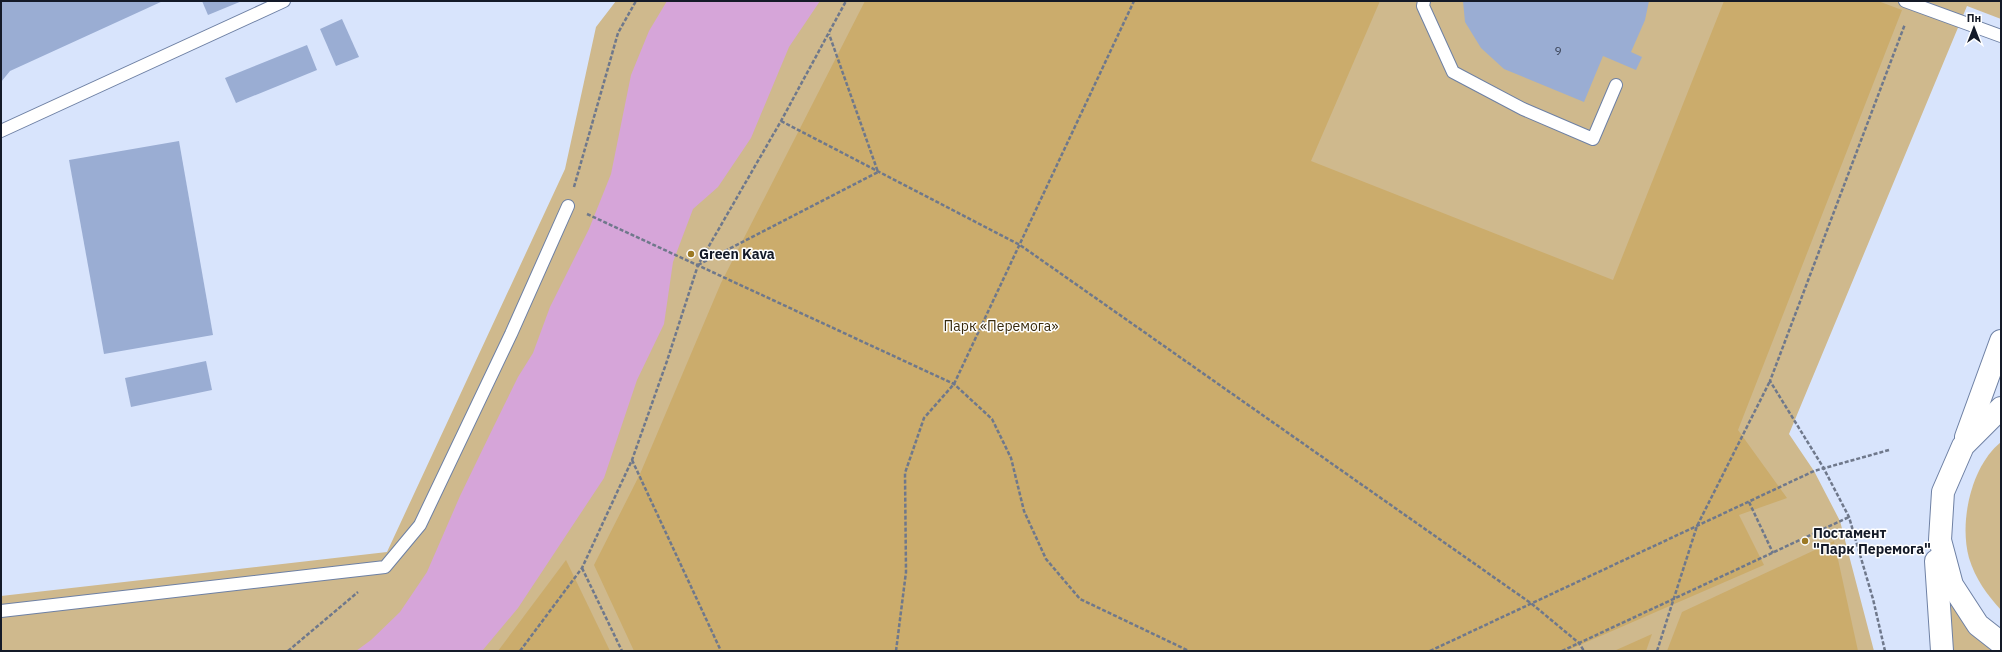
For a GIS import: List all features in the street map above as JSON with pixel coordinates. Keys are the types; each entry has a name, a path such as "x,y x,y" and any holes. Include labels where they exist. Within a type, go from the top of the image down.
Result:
{"street":[{"path":"1942,651 1935,566 1940,540 1943,492 1963,446 2001,341"},
{"path":"1963,446 2001,408"},
{"path":"1940,540 1952,585 1978,625 2001,643"}],"lane":[{"path":"1,131 284,1"},
{"path":"1424,1 1423,6 1453,72 1551,121 1593,139 1616,85"},
{"path":"1908,2 2001,36"},
{"path":"1,611 385,567 420,525 511,334 568,206"}],"path":[{"path":"636,1 618,33 568,206 954,384 992,419 1012,458 1024,511 1046,559 1080,599 1189,651"},
{"path":"520,651 582,568 632,460 667,361 698,265 781,121 846,1"},
{"path":"896,651 906,572 905,473 924,418 954,384 1134,1"},
{"path":"1657,651 1697,526 1770,380 1908,2"},
{"path":"829,34 878,172"},
{"path":"781,121 1020,245 1532,604 1579,643 1584,651"},
{"path":"698,265 878,172"},
{"path":"1770,380 1823,468 1849,517 1873,599 1885,651"},
{"path":"1430,651 1823,468 1889,450"},
{"path":"632,460 721,651"},
{"path":"1749,502 1773,553"},
{"path":"1562,651 1849,517"},
{"path":"288,651 374,579 385,567"},
{"path":"582,568 622,651"}],"green space":[{"name":"Парк «Перемога»","path":"616,1 2001,1 2001,19 1967,6 1789,434 1814,471 1840,521 1874,651 1,651 1,596 387,552 565,169 596,27"},
{"name":"Парк «Перемога»","path":"865,1 1380,1 1311,161 1613,280 1724,1 1878,1 1902,10 1738,430 1787,498 1739,515 1764,565 1566,651 634,651 594,565 640,474 721,283"},
{"path":"2001,442 2001,610 1986,592 1978,579 1969,558 1966,544 1966,528 1970,496 1975,480 1982,465 1991,452"},
{"path":"1834,541 1858,651 1667,651 1682,612"},
{"path":"566,560 610,651 498,651"},
{"path":"1949,601 1967,628 1993,651 1953,651"},
{"path":"1652,634 1646,651 1614,651"}],"shaded area":[{"path":"667,1 820,1 789,47 751,138 718,187 693,209 673,262 664,324 637,380 604,478 518,608 482,651 356,651 371,640 400,612 427,572 460,496 518,377 533,353 550,307 589,229 611,174 631,75 649,31"}],"building":[{"path":"1,1 163,1 10,71 1,82"},
{"path":"202,1 242,1 208,15"},
{"path":"1463,1 1649,1 1645,20 1631,52 1642,57 1636,70 1603,56 1584,102 1504,69 1481,48 1465,22"},
{"path":"342,19 359,57 336,66 320,29"},
{"path":"307,45 317,70 236,103 225,78"},
{"path":"179,141 213,335 104,354 69,160"},
{"path":"206,361 212,390 131,407 125,378"}],"place":[{"name":"Green Kava","path":"691,254"},
{"name":"Постамент \"Парк Перемога\"","path":"1805,541"}]}
